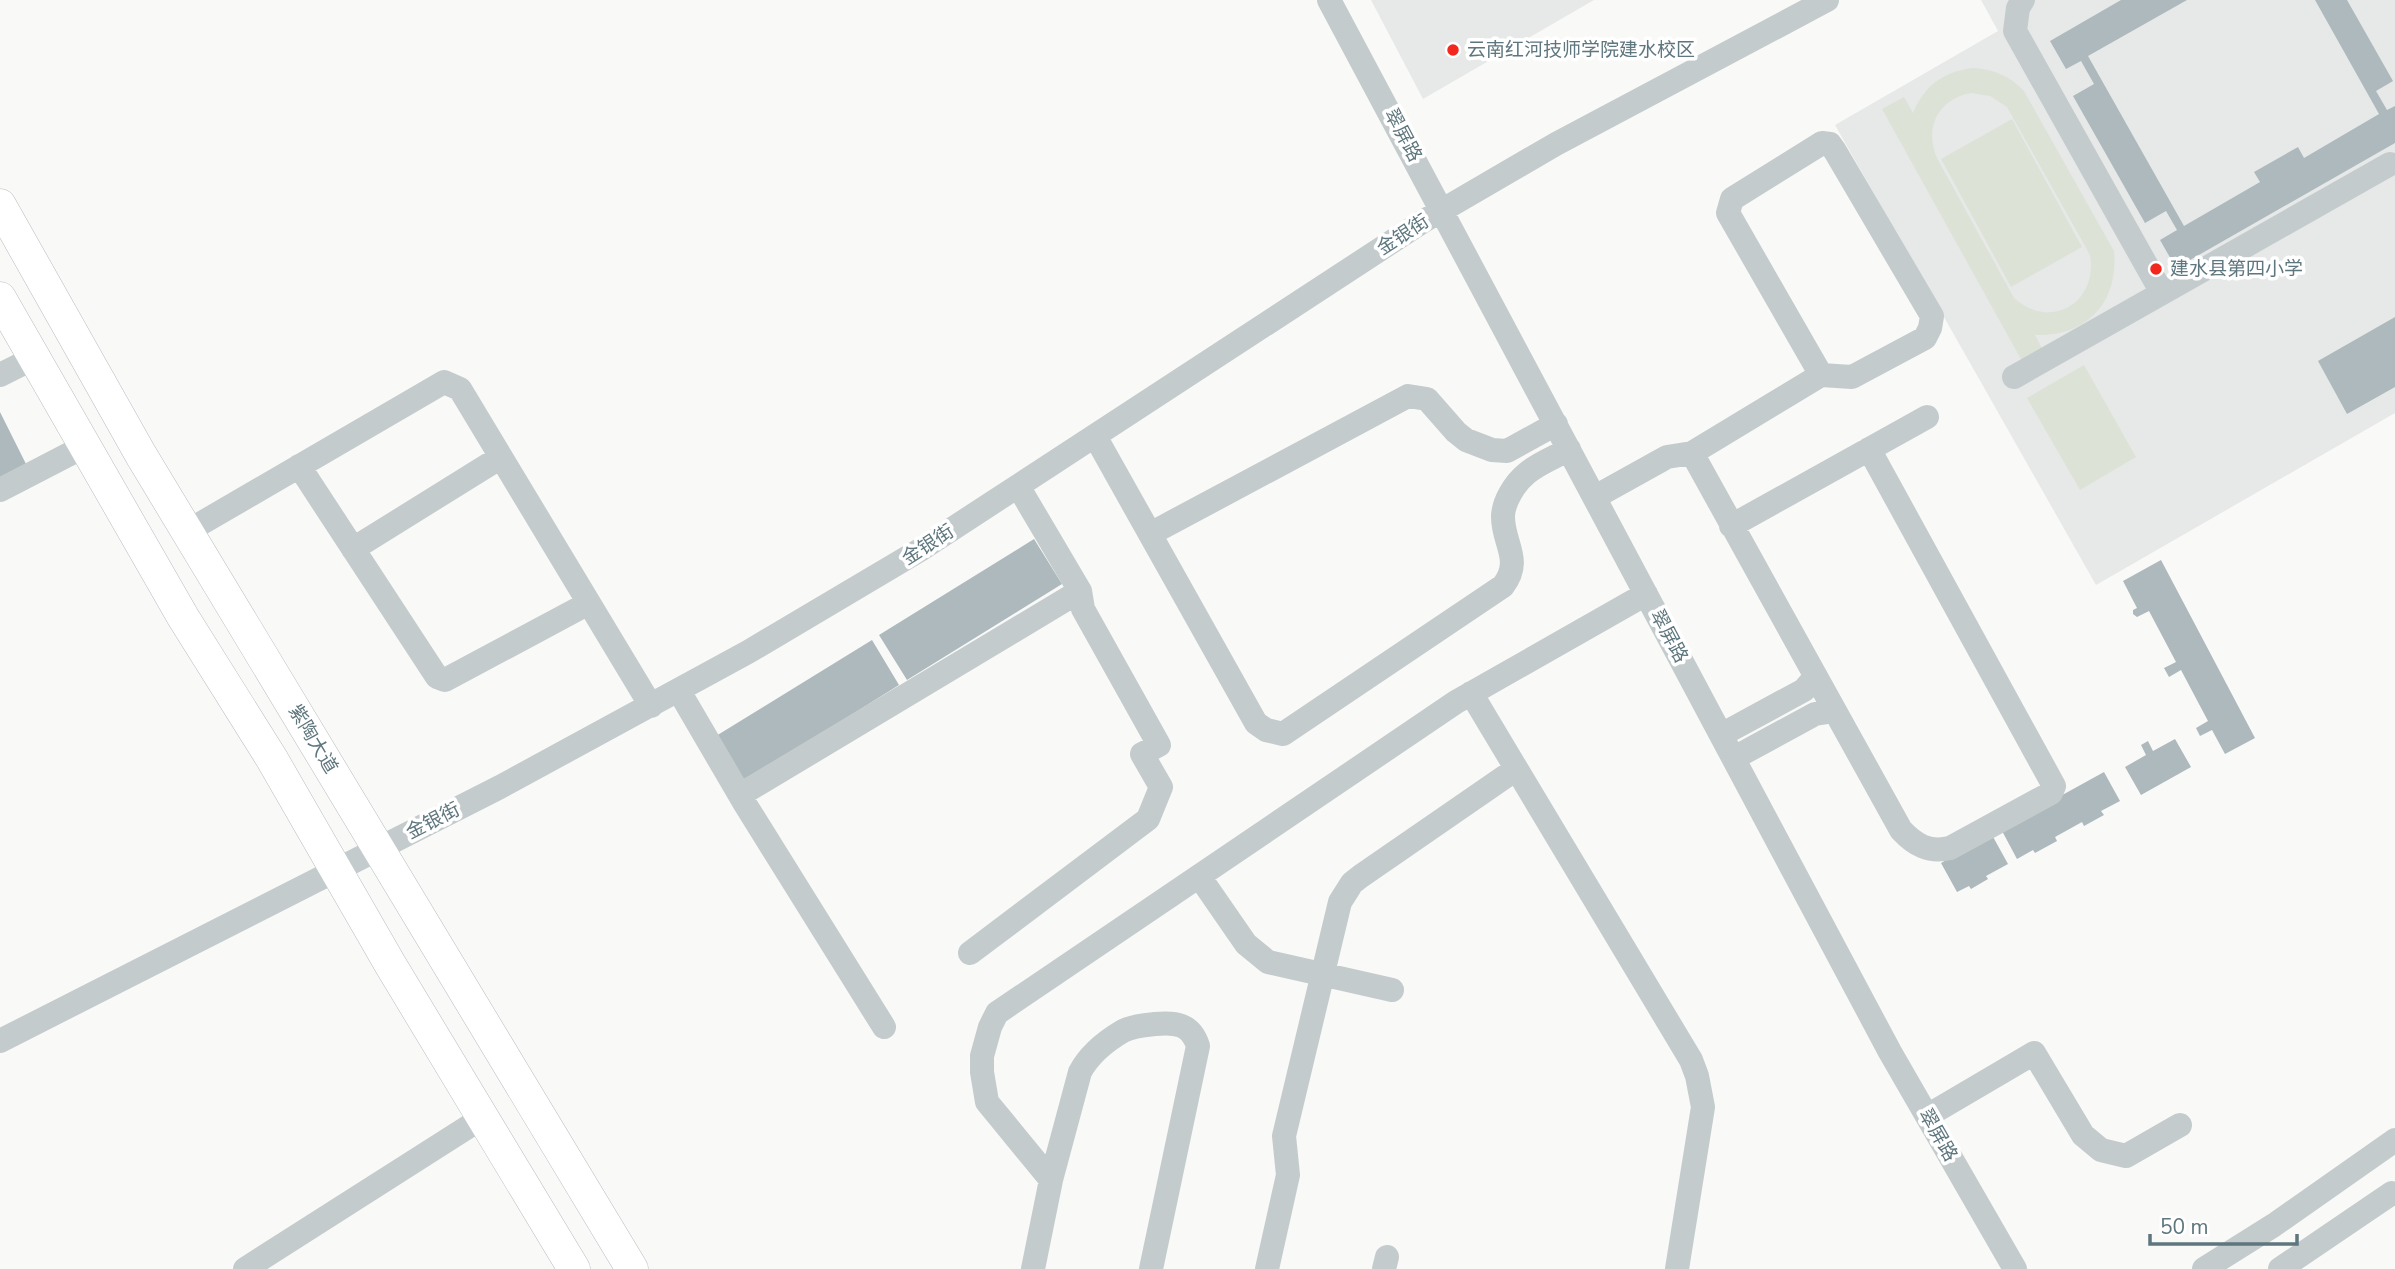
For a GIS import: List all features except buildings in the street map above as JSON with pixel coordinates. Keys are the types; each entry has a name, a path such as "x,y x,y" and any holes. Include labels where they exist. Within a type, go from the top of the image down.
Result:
{"main road":[{"name":"紫陶大道","path":"0,205 141,455 632,1269"},
{"path":"0,298 183,617 272,759 482,1118 574,1269"}],"street":[{"name":"翠屏路","path":"1329,0 1890,1052 2015,1269"},
{"name":"金银街","path":"0,1041 379,849 679,691 877,577 1443,210 1556,144 1827,0"},
{"path":"2023,0 2018,8 2015,31 2162,293"},
{"path":"1595,497 1667,457 1692,453 1821,375 1852,377 1925,338 1932,316 1835,151 1830,144 1822,143 1732,199 1728,213 1821,375"},
{"path":"2014,377 2390,164"},
{"path":"0,375 34,358"},
{"path":"188,531 444,382 460,389 651,706"},
{"path":"1150,534 1408,396 1426,399 1466,440 1492,450 1507,451 1556,424"},
{"path":"1731,526 1927,417"},
{"path":"1095,436 1256,723 1266,730 1283,734 1503,586 1513,565 1503,517 1513,489 1528,471 1570,449"},
{"path":"0,490 85,446"},
{"path":"1692,453 1901,830 1912,842 1928,850 1938,851 1950,848 2051,793 2054,786 1869,449"},
{"path":"353,548 500,457"},
{"path":"299,466 438,677 445,680 589,603"},
{"path":"970,953 1148,819 1161,787 1142,754 1159,745 1083,608 1080,592 1018,486"},
{"path":"740,795 1080,592"},
{"path":"1051,1180 987,1102 982,1056 990,1027 998,1013 1471,694 1646,594"},
{"path":"1721,735 1804,690 1815,677"},
{"path":"679,691 884,1027"},
{"path":"1471,694 1691,1060 1698,1076 1703,1107 1677,1269"},
{"path":"1734,758 1815,714 1834,711"},
{"path":"1267,1269 1288,1175 1284,1136 1340,902 1352,883 1516,769"},
{"path":"1199,876 1246,944 1268,962 1392,990"},
{"path":"1033,1269 1051,1180 1080,1072 1086,1061 1125,1030 1174,1023 1186,1027 1196,1038 1198,1046 1151,1269"},
{"path":"1927,1116 2034,1053 2083,1135 2101,1150 2126,1156 2180,1125"},
{"path":"245,1269 482,1118"},
{"path":"2204,1269 2395,1140"},
{"path":"2280,1269 2392,1193 2395,1194"}],"shaded area":[{"name":"云南红河技师学院建水校区","path":"1371,0 1594,0 1423,99"},
{"name":"建水县第四小学","path":"1981,0 2395,0 2395,413 2096,585 1835,125 1998,31"},
{"path":"1972,68 1994,71 2024,91 2114,251 2111,286 2096,313 2070,330 2035,335 2043,350 2022,361 1882,109 1904,97 1913,113 1929,88 1943,77","holes":["1971,93 1990,96 2007,107 2090,255 2091,272 2087,287 2069,307 2056,312 2028,308 2014,298 1933,147 1933,126 1942,108 1950,101"]},
{"path":"2012,119 2082,247 2011,287 1941,159"},
{"path":"2084,365 2136,457 2080,490 2027,398"}],"place":[{"name":"云南红河技师学院建水校区","path":"1453,50"},
{"name":"建水县第四小学","path":"2156,269"}]}
